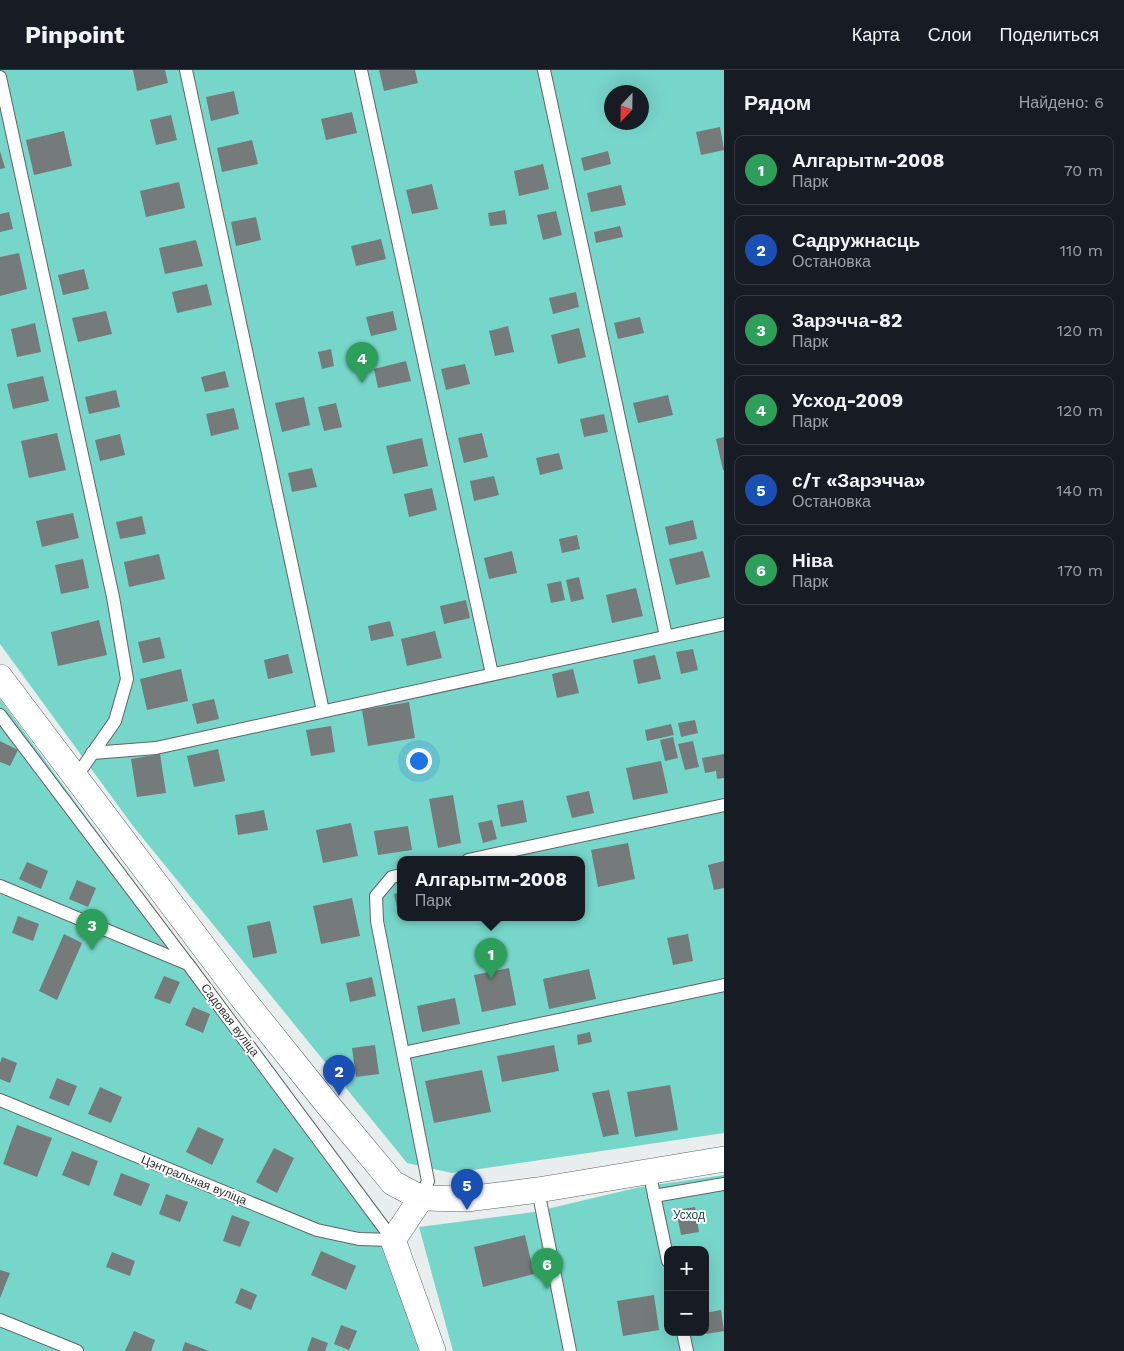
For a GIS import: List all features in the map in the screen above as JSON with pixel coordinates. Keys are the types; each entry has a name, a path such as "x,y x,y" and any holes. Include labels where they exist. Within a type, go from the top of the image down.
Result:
{"street":[{"path":"0,677 242,999 393,1183 421,1198 467,1199 538,1190 724,1159"},
{"path":"421,1198 392,1240 433,1351"}],"lane":[{"path":"186,70 323,711"},
{"path":"360,70 492,674"},
{"path":"544,70 666,636"},
{"path":"0,77 111,588 127,679 115,721 76,777"},
{"path":"92,754 156,748 724,624"},
{"name":"Садовая вуліца","path":"0,715 188,964 392,1240"},
{"path":"487,856 724,805"},
{"path":"397,876 392,877 376,896 377,921 428,1181 421,1198"},
{"path":"0,886 188,964"},
{"path":"403,1053 724,985"},
{"name":"Цэнтральная вуліца","path":"0,1100 317,1230 359,1239 392,1240"},
{"path":"649,1171 665,1246"},
{"path":"654,1196 724,1184"},
{"path":"538,1190 570,1351"},
{"path":"0,1320 77,1351"},
{"path":"684,1336 687,1351"}],"green space":[{"path":"0,70 724,70 724,1133 452,1173 407,1163 133,826 0,644"},
{"path":"0,699 368,1202 406,1299 419,1351 0,1351"},
{"name":"Усход","path":"724,1175 724,1351 453,1351 419,1227 534,1212 640,1187"}],"building":[{"path":"133,70 165,70 168,83 137,91"},
{"path":"379,70 415,70 418,83 384,91"},
{"path":"234,91 239,114 211,121 206,97"},
{"path":"352,112 357,133 326,140 321,119"},
{"path":"171,115 177,140 156,145 150,120"},
{"path":"720,127 724,150 701,155 696,132"},
{"path":"64,131 72,166 34,175 26,140"},
{"path":"252,140 258,164 222,172 217,148"},
{"path":"0,151 5,168 0,169"},
{"path":"608,151 611,164 584,171 581,158"},
{"path":"543,164 549,189 519,196 514,171"},
{"path":"179,182 185,208 146,217 140,191"},
{"path":"432,184 438,209 412,214 406,190"},
{"path":"621,185 626,205 591,212 587,193"},
{"path":"505,210 507,224 490,226 488,213"},
{"path":"556,211 562,235 543,240 537,215"},
{"path":"9,212 13,229 0,232 0,214"},
{"path":"256,217 261,240 236,246 231,222"},
{"path":"620,226 623,237 596,243 594,232"},
{"path":"381,239 386,259 356,266 351,246"},
{"path":"196,240 203,266 165,274 159,248"},
{"path":"19,253 27,289 0,296 0,257"},
{"path":"84,269 89,289 63,295 58,275"},
{"path":"207,284 212,305 177,313 172,292"},
{"path":"576,292 579,307 553,314 549,298"},
{"path":"106,311 112,334 78,342 72,318"},
{"path":"393,311 397,330 371,336 366,317"},
{"path":"640,317 644,333 618,339 614,323"},
{"path":"35,323 41,352 17,357 11,329"},
{"path":"508,326 514,352 495,356 489,331"},
{"path":"579,328 586,357 558,364 551,335"},
{"path":"331,349 334,366 322,369 318,352"},
{"path":"406,361 411,381 378,388 374,369"},
{"path":"465,364 470,384 446,390 441,369"},
{"path":"225,371 229,387 205,392 201,377"},
{"path":"43,376 49,401 13,409 7,384"},
{"path":"116,390 120,407 89,414 85,397"},
{"path":"668,395 673,415 638,423 633,403"},
{"path":"304,397 310,425 282,432 275,403"},
{"path":"336,403 342,427 324,431 318,407"},
{"path":"234,408 239,429 211,436 206,414"},
{"path":"604,414 608,432 584,437 580,419"},
{"path":"57,433 66,470 29,478 21,441"},
{"path":"482,433 488,457 464,463 458,438"},
{"path":"120,434 125,455 100,461 95,440"},
{"path":"724,437 724,470 723,470 716,439"},
{"path":"422,438 428,466 393,474 386,446"},
{"path":"559,453 563,469 540,475 536,458"},
{"path":"312,468 317,487 292,492 288,473"},
{"path":"494,476 499,495 474,501 470,481"},
{"path":"432,488 437,510 409,517 404,494"},
{"path":"73,513 79,538 42,547 36,521"},
{"path":"142,516 146,534 120,539 116,522"},
{"path":"693,520 697,539 669,545 665,527"},
{"path":"577,535 580,549 562,553 559,539"},
{"path":"512,551 517,573 489,579 484,558"},
{"path":"703,551 710,577 676,585 669,559"},
{"path":"159,554 165,579 129,587 124,562"},
{"path":"83,559 89,588 61,594 55,565"},
{"path":"579,577 584,599 571,602 566,580"},
{"path":"561,581 565,600 551,603 547,584"},
{"path":"636,588 643,616 612,623 606,595"},
{"path":"466,600 470,618 444,624 440,606"},
{"path":"99,620 107,655 58,666 51,632"},
{"path":"390,621 394,636 371,641 368,626"},
{"path":"435,631 442,658 407,666 401,639"},
{"path":"160,637 165,658 143,663 138,642"},
{"path":"693,649 698,670 681,674 676,652"},
{"path":"288,654 293,673 268,679 264,660"},
{"path":"655,655 661,679 638,684 633,660"},
{"path":"181,669 188,701 147,710 140,679"},
{"path":"573,669 579,693 557,698 552,674"},
{"path":"214,699 219,719 197,724 192,704"},
{"path":"409,702 415,738 368,746 362,710"},
{"path":"695,720 698,733 681,737 678,723"},
{"path":"671,724 674,735 647,741 645,730"},
{"path":"331,726 335,752 311,756 306,730"},
{"path":"673,737 678,758 665,761 660,740"},
{"path":"0,741 18,750 10,766 0,762"},
{"path":"693,741 699,767 685,770 678,744"},
{"path":"218,749 225,781 194,787 187,756"},
{"path":"160,754 166,793 137,797 131,759"},
{"path":"724,754 724,778 717,779 716,771 705,773 702,758"},
{"path":"661,761 668,793 633,800 626,768"},
{"path":"589,791 594,813 572,818 566,796"},
{"path":"453,795 461,843 438,848 429,799"},
{"path":"523,800 527,822 501,827 497,805"},
{"path":"264,810 268,830 238,835 235,815"},
{"path":"492,820 497,839 483,843 478,823"},
{"path":"351,823 358,856 323,863 316,830"},
{"path":"408,826 412,850 378,855 374,831"},
{"path":"628,843 635,879 598,887 591,850"},
{"path":"724,861 724,888 714,890 708,865"},
{"path":"27,862 48,871 41,889 19,879"},
{"path":"77,880 96,888 88,907 69,899"},
{"path":"397,893 397,907 394,894"},
{"path":"352,898 360,936 321,944 313,906"},
{"path":"18,916 39,924 33,941 12,933"},
{"path":"270,921 277,953 253,958 247,926"},
{"path":"64,934 82,943 57,1000 39,991"},
{"path":"688,934 693,961 673,965 667,938"},
{"path":"509,968 516,1005 482,1012 474,975"},
{"path":"589,969 596,999 549,1009 543,979"},
{"path":"164,976 180,982 170,1004 154,998"},
{"path":"372,977 376,996 350,1002 346,983"},
{"path":"455,998 460,1024 422,1032 417,1006"},
{"path":"193,1007 210,1014 203,1033 185,1025"},
{"path":"590,1032 592,1042 578,1045 577,1035"},
{"path":"375,1045 379,1074 356,1077 352,1048"},
{"path":"554,1045 559,1071 502,1082 497,1056"},
{"path":"2,1057 17,1063 10,1083 0,1079"},
{"path":"482,1070 491,1112 434,1123 425,1081"},
{"path":"57,1078 77,1086 69,1106 49,1098"},
{"path":"670,1085 678,1130 635,1137 627,1092"},
{"path":"100,1087 122,1097 111,1123 88,1114"},
{"path":"609,1090 619,1134 603,1137 592,1093"},
{"path":"17,1125 52,1138 37,1177 3,1164"},
{"path":"198,1127 224,1139 212,1165 186,1152"},
{"path":"274,1148 294,1158 277,1193 256,1182"},
{"path":"72,1151 98,1161 89,1186 62,1175"},
{"path":"121,1173 150,1184 141,1206 113,1195"},
{"path":"166,1194 188,1202 180,1222 159,1214"},
{"path":"695,1207 699,1232 681,1235 676,1210"},
{"path":"232,1215 250,1222 240,1247 223,1241"},
{"path":"525,1235 534,1274 483,1287 474,1247"},
{"path":"321,1251 356,1266 346,1290 311,1275"},
{"path":"112,1252 135,1261 130,1276 106,1267"},
{"path":"0,1270 10,1273 0,1298"},
{"path":"241,1288 257,1295 251,1310 235,1303"},
{"path":"654,1295 659,1330 623,1336 617,1301"},
{"path":"721,1310 724,1331 709,1334 709,1312"},
{"path":"341,1325 357,1331 349,1350 334,1344"},
{"path":"134,1331 155,1340 151,1351 125,1351"},
{"path":"312,1337 328,1343 325,1351 307,1351"},
{"path":"185,1342 209,1351 182,1351"}],"place":[{"name":"Усход-2009","path":"362,383"},
{"name":"Зарэчча-82","path":"92,950"},
{"name":"Алгарытм-2008","path":"491,979"},
{"name":"Садружнасць","path":"339,1096"},
{"name":"с/т «Зарэчча»","path":"467,1210"},
{"name":"Ніва","path":"547,1289"}]}
